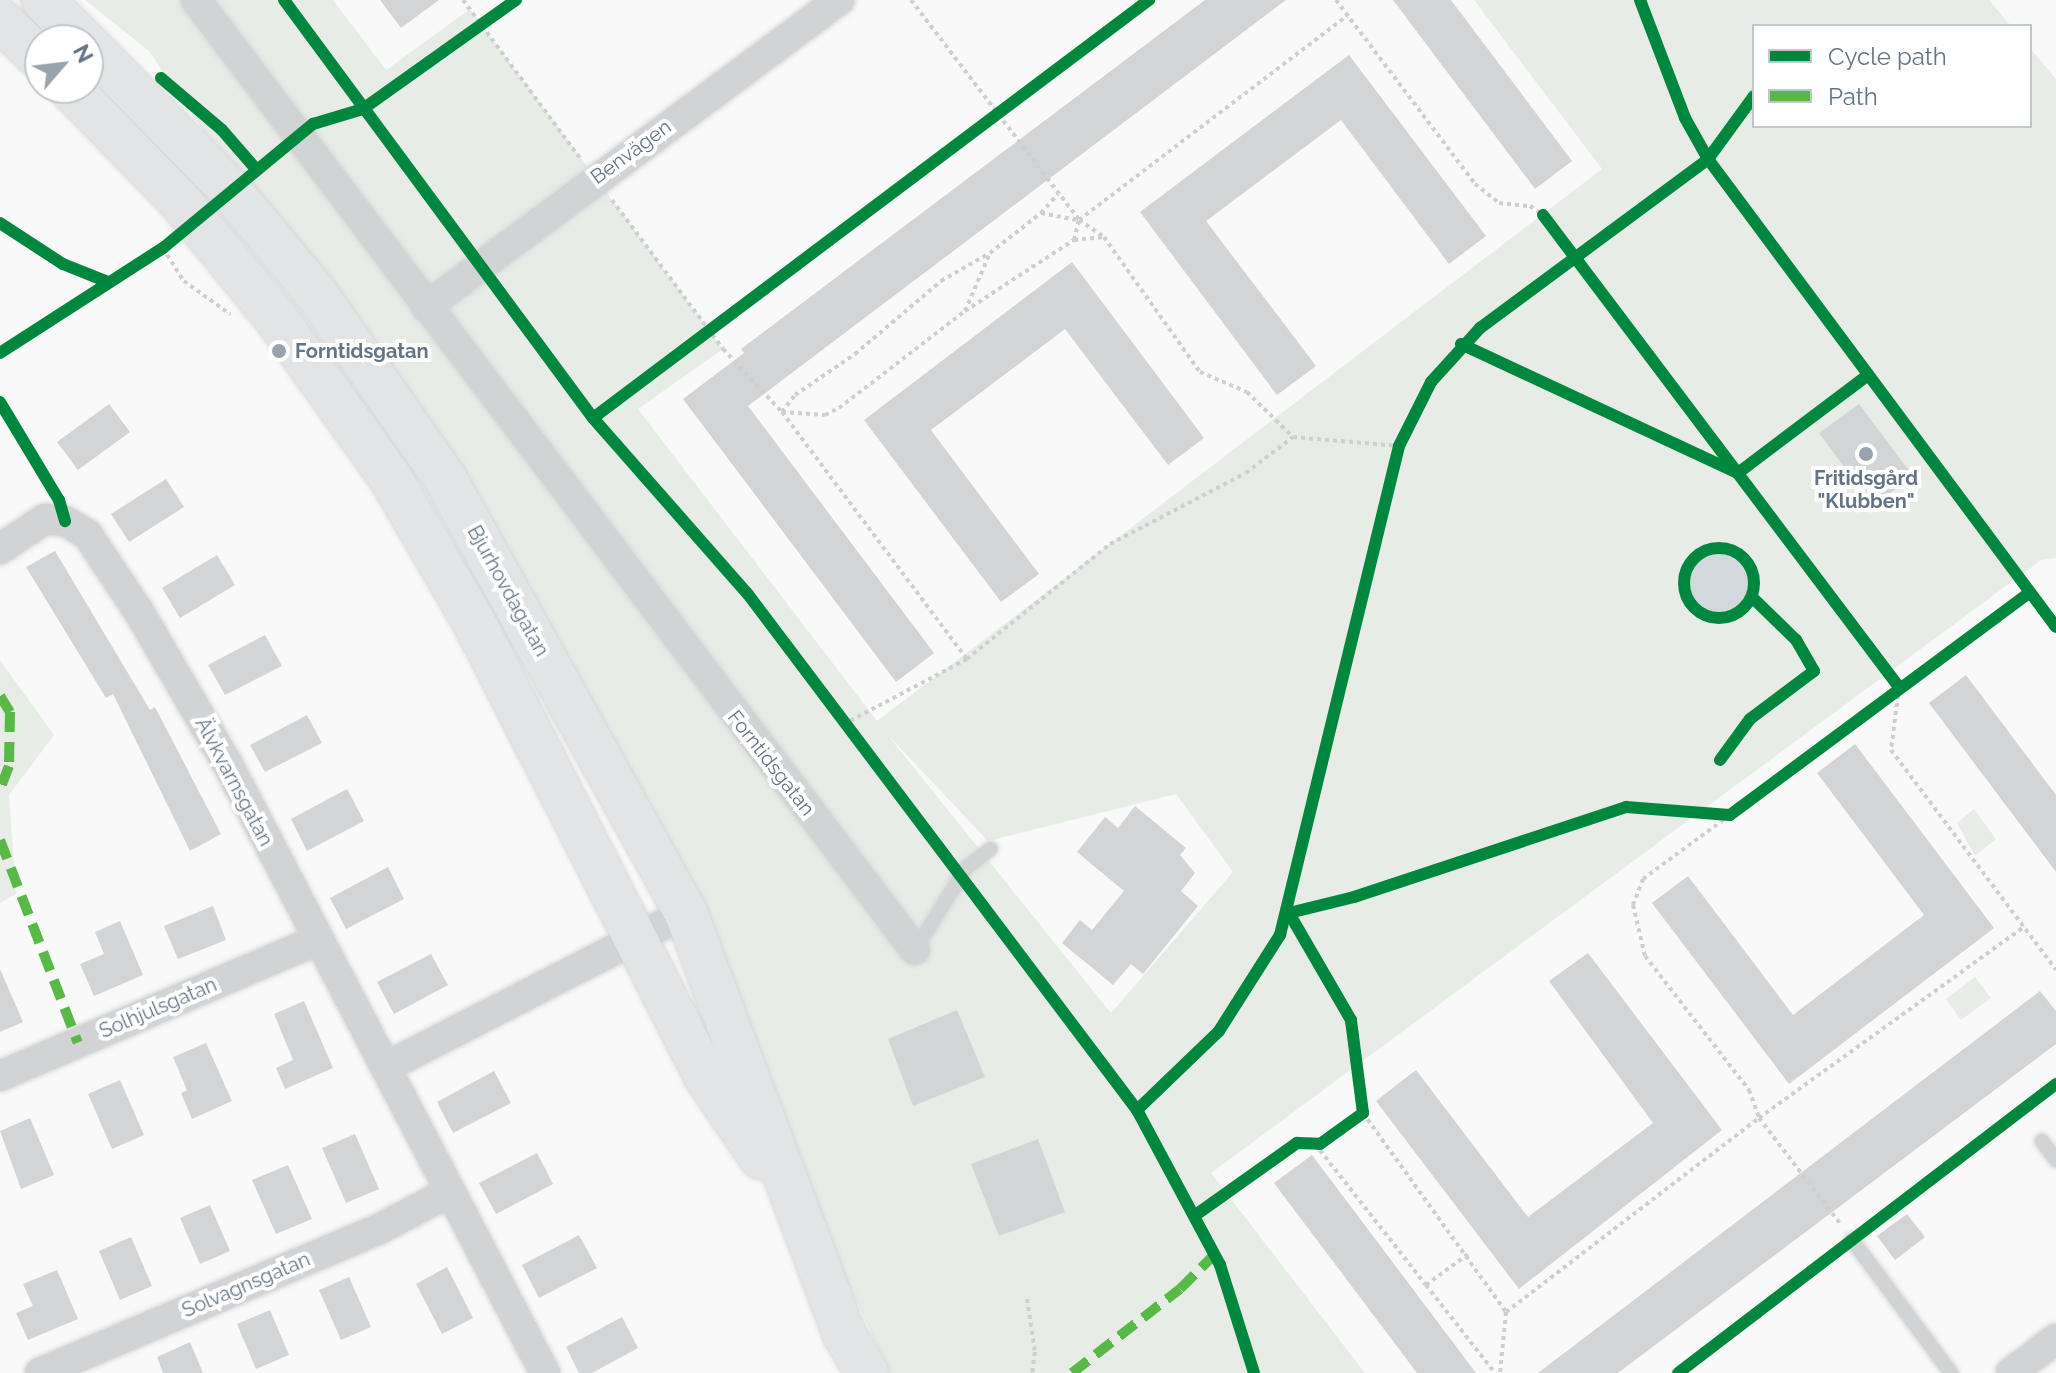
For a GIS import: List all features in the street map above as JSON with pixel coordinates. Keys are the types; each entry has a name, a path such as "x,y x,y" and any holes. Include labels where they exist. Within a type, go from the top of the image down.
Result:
{"main road":[{"path":"43,0 67,24"},
{"path":"0,20 24,43"},
{"name":"Bjurhovdagatan","path":"104,61 231,191 315,292 446,480 686,913 845,1335 867,1373"},
{"name":"Bjurhovdagatan","path":"86,104 179,200 266,306 390,477 473,620 706,1077 800,1216"}],"street":[{"name":"Forntidsgatan","path":"196,0 915,950"},
{"name":"Benvägen","path":"426,307 595,178 839,0"},
{"name":"Älvkvarnsgatan","path":"0,549 45,519 56,520 87,534 139,612 227,763 545,1373"},
{"path":"386,1067 686,913"},
{"name":"Solhjulsgatan","path":"0,1076 317,940"},
{"name":"Solvagnsgatan","path":"40,1373 381,1228 450,1192"},
{"path":"2011,1373 2056,1339"}],"lane":[{"path":"915,950 966,868 990,849"},
{"path":"2042,1141 2056,1160"},
{"path":"1852,1240 1951,1373"}],"path":[{"path":"463,0 488,21 595,178 712,329 723,349 782,412 967,659"},
{"path":"911,0 1079,220 1104,237 1200,372 1247,392 1293,437 1399,446"},
{"path":"1336,0 1475,184 1499,203 1530,206 1547,220"},
{"path":"1074,240 1079,220 1347,16"},
{"path":"471,33 488,21"},
{"path":"988,126 1013,107"},
{"path":"782,412 795,395 855,354 941,281 990,253 1041,213 1058,194"},
{"path":"1041,213 1079,220"},
{"path":"782,412 825,415 839,408 965,311 1074,240 1104,237"},
{"path":"162,247 184,281 223,313 238,315"},
{"path":"965,311 990,253"},
{"path":"700,338 724,320"},
{"path":"1395,461 1405,433"},
{"path":"846,723 967,659 1110,544 1246,473 1293,437"},
{"path":"1889,675 1899,687 1891,750 2056,970"},
{"path":"1887,696 1911,679"},
{"path":"837,711 856,736"},
{"path":"1742,806 1643,879 1633,905 1645,956 1749,1090 1759,1118 1852,1240"},
{"path":"1700,813 1730,815"},
{"path":"1506,1312 1759,1118 2025,926"},
{"path":"1352,1123 1363,1109 1506,1312 1498,1373"},
{"path":"1297,1143 1315,1144 1331,1138"},
{"path":"1315,1144 1498,1373"},
{"path":"1426,1285 1468,1254"},
{"path":"1027,1299 1035,1352 1032,1373"}],"shaded area":[{"path":"85,0 333,0 386,70 470,9 723,349 638,409 877,721 1602,169 1474,0 1989,0 2009,24 1752,24 1752,128 2032,128 2032,50 2056,79 2056,558 2041,560 1211,1173 1365,1373 890,1373 541,626 149,51","holes":["886,733 988,841 1176,794 1233,872 1111,1013"]},
{"path":"1713,552 1725,552 1741,561 1748,571 1748,595 1741,605 1725,614 1713,614 1693,600 1688,589 1688,577 1702,557"},
{"path":"0,660 54,735 9,795 16,894 0,903"},
{"path":"1974,809 1996,839 1975,856 1957,823"},
{"path":"1975,977 1991,998 1961,1020 1946,999"}],"building":[{"path":"380,0 439,0 401,28"},
{"path":"1205,0 1286,0 748,406 934,653 896,682 683,399 744,353 741,349"},
{"path":"1393,0 1451,0 1572,161 1535,189"},
{"path":"1349,55 1486,236 1449,264 1341,120 1206,221 1316,366 1277,395 1140,212"},
{"path":"1072,262 1204,438 1168,465 1065,329 931,430 1039,574 1001,602 864,420"},
{"path":"109,404 130,432 78,470 57,442"},
{"name":"Fritidsgård \"Klubben\"","path":"1859,404 1913,476 1873,506 1819,433"},
{"path":"166,479 184,507 129,542 111,514"},
{"path":"55,551 150,710 155,707 221,834 190,851 113,694 106,698 26,567"},
{"path":"217,555 235,585 180,618 162,588"},
{"path":"265,635 282,666 225,695 208,665"},
{"path":"1966,675 2056,795 2056,872 1929,703"},
{"path":"307,715 322,743 265,772 250,745"},
{"path":"1855,744 1994,928 1789,1084 1652,903 1688,876 1793,1015 1924,915 1817,773"},
{"path":"347,789 364,821 307,851 291,819"},
{"path":"1135,806 1186,848 1180,855 1195,873 1181,891 1198,906 1143,974 1131,964 1113,985 1062,943 1080,920 1092,930 1124,891 1077,852 1105,817 1118,828"},
{"path":"388,867 404,899 346,929 330,898"},
{"path":"213,906 226,940 178,959 164,926"},
{"path":"120,921 143,975 94,996 80,964 104,954 95,932"},
{"path":"1588,953 1722,1130 1519,1289 1376,1101 1416,1070 1528,1217 1653,1123 1549,981"},
{"path":"431,954 448,985 394,1014 377,982"},
{"path":"0,969 23,1022 0,1032"},
{"path":"2040,991 2056,1011 2056,1044 1618,1373 1538,1373"},
{"path":"304,1001 333,1068 285,1089 276,1068 293,1060 274,1014"},
{"path":"957,1010 985,1077 913,1106 888,1039"},
{"path":"206,1043 232,1101 192,1119 181,1093 187,1090 173,1057"},
{"path":"494,1071 511,1103 453,1133 437,1102"},
{"path":"120,1080 144,1135 112,1149 88,1094"},
{"path":"30,1118 54,1175 21,1189 0,1131"},
{"path":"355,1134 379,1189 346,1203 322,1148"},
{"path":"1038,1139 1065,1212 999,1236 971,1164"},
{"path":"537,1153 553,1184 496,1214 479,1183"},
{"path":"1312,1155 1476,1373 1417,1373 1274,1183"},
{"path":"288,1165 312,1219 276,1234 252,1180"},
{"path":"210,1205 230,1251 200,1264 180,1218"},
{"path":"1907,1214 1925,1237 1895,1260 1877,1236"},
{"path":"579,1235 597,1268 539,1298 522,1265"},
{"path":"131,1237 152,1286 120,1300 99,1251"},
{"path":"447,1267 473,1318 442,1334 416,1284"},
{"path":"57,1270 78,1319 28,1340 16,1313 33,1306 23,1284"},
{"path":"349,1277 371,1327 341,1340 319,1290"},
{"path":"270,1310 289,1355 256,1369 237,1324"},
{"path":"622,1317 638,1348 592,1373 579,1373 566,1347"},
{"path":"190,1342 203,1373 163,1373 157,1357"}],"marked path":[{"path":"0,696 10,712 9,766 0,789"},
{"path":"0,840 78,1043"},
{"path":"1072,1373 1180,1289 1215,1254"}],"cycle path":[{"path":"284,0 593,418 747,593 1137,1110 1220,1265 1254,1373"},
{"path":"0,353 163,248 313,124 363,109 516,0"},
{"path":"593,418 1149,0"},
{"path":"1640,0 1685,118 1708,159 2056,627"},
{"path":"161,78 222,130 256,169"},
{"path":"1137,1110 1219,1031 1280,935 1399,446 1431,382 1480,328 1708,159 1752,99"},
{"path":"1543,215 1899,687"},
{"path":"0,223 63,264 108,282"},
{"path":"1461,344 1738,473 1868,375"},
{"path":"0,402 59,500 65,521"},
{"path":"1719,548 1744,558 1754,583 1744,608 1719,618 1694,608 1684,583 1694,558 1719,548"},
{"path":"1289,913 1354,897 1626,807 1730,815 2029,593"},
{"path":"1720,760 1750,719 1814,671 1796,640 1752,597"},
{"path":"1197,1214 1297,1143 1320,1144 1363,1113 1351,1020 1289,913"},
{"path":"1678,1373 2056,1084"}],"place":[{"name":"Forntidsgatan","path":"279,351"},
{"name":"Fritidsgård \"Klubben\"","path":"1866,454"}]}
